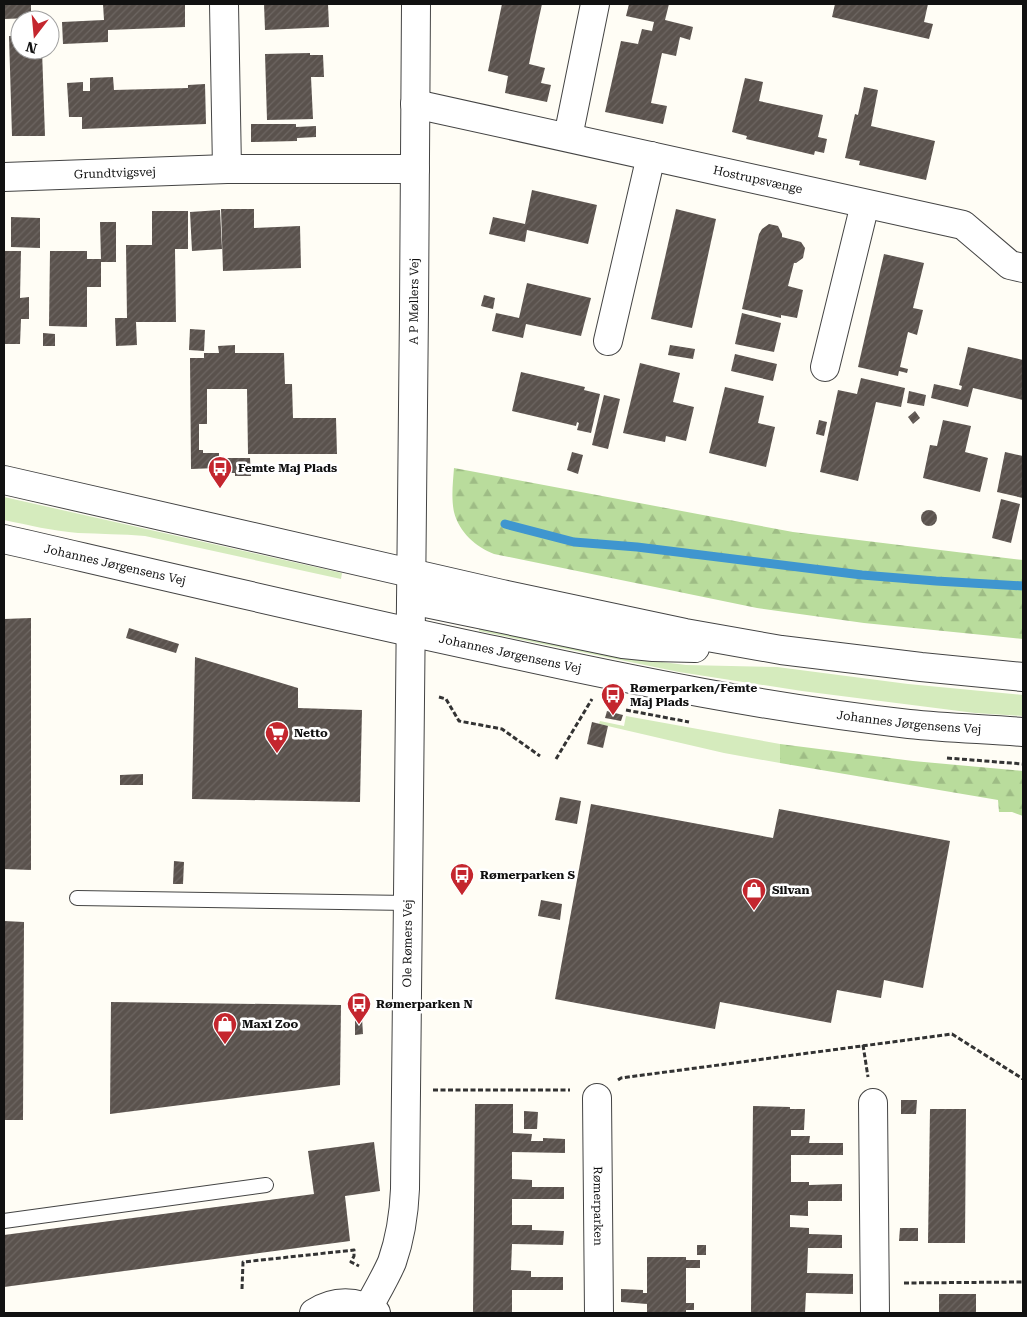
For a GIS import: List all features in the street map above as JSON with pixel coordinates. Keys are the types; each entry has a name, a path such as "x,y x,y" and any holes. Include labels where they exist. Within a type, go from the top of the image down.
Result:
{"street":[{"path":"224,4 227,169"},
{"name":"A P Møllers Vej","path":"411,587 416,4"},
{"path":"568,137 596,4"},
{"name":"Hostrupsvænge","path":"415,104 963,225 1010,264 1023,268"},
{"path":"608,341 651,156"},
{"name":"Grundtvigsvej","path":"4,178 227,169 415,169"},
{"path":"825,367 865,204"},
{"path":"4,480 411,587 781,650 1023,677"},
{"name":"Johannes Jørgensens Vej","path":"4,539 411,633 692,691 813,711 911,724 1023,732"},
{"name":"Ole Rømers Vej","path":"372,1311 392,1261 402,1220 406,1189 411,587"},
{"name":"Rømerparken","path":"597,1098 599,1313"},
{"path":"873,1103 875,1313"},
{"path":"314,1313 321,1308 336,1303 353,1303 372,1311"}],"lane":[{"path":"77,898 409,903"},
{"path":"4,1221 266,1185"}],"path":[{"path":"556,759 591,702 598,672"},
{"path":"410,686 446,700 460,721 502,729 540,756"},
{"path":"406,1090 576,1090 597,1098 621,1078 952,1034 1023,1079"},
{"path":"242,1289 243,1262 354,1250 351,1262"},
{"path":"875,1284 1023,1282"}],"green space":[{"path":"454,468 793,532 1023,560 1023,639 864,623 757,608 494,554 469,538 456,519 452,490"},
{"path":"4,497 342,573 341,579 145,536 69,532 4,520"},
{"path":"479,623 662,662 686,665 777,667 908,684 1023,695 1023,716 975,713 802,691 679,672 479,631"},
{"path":"626,716 780,744 780,763 724,753 599,724 600,721 624,726"},
{"path":"780,744 913,761 1023,771 1023,816 1012,812 999,812 998,800 780,763"}],"building":[{"path":"4,4 31,4 31,10 10,10 10,19 4,19"},
{"path":"103,4 185,4 185,27 108,30 108,42 63,44 62,22 104,20"},
{"path":"264,4 328,4 329,27 265,30"},
{"path":"502,4 542,4 529,64 545,68 541,83 551,85 547,102 505,93 508,76 488,71"},
{"path":"629,4 669,4 665,20 693,27 690,40 680,37 676,56 662,53 651,103 667,106 663,124 605,112 621,41 638,44 642,29 652,31 654,22 626,16"},
{"path":"835,4 928,4 924,22 933,24 929,39 832,17"},
{"path":"9,36 10,60 42,60 45,136 12,136"},
{"path":"310,53 310,55 323,55 324,77 311,77 313,119 267,120 265,54"},
{"path":"113,77 114,90 188,88 188,85 205,84 206,124 82,129 82,117 69,117 67,83 83,82 83,91 90,91 90,78"},
{"path":"745,78 763,82 759,101 823,115 818,137 827,139 824,153 815,151 814,155 746,139 747,136 732,132"},
{"path":"864,87 878,90 871,126 935,141 926,180 859,165 860,161 845,158 855,114 858,115"},
{"path":"251,124 296,124 296,127 316,126 316,137 297,138 297,141 251,142"},
{"path":"532,190 597,205 588,244 527,230 525,242 489,234 493,217 525,224"},
{"path":"221,209 254,209 254,228 300,226 301,268 223,271"},
{"path":"676,209 716,219 692,328 651,319"},
{"path":"220,210 222,249 192,251 190,212"},
{"path":"152,211 188,211 188,249 175,249 176,322 136,322 137,345 116,346 115,318 127,318 126,245 152,245"},
{"path":"11,217 40,218 40,248 11,247"},
{"path":"100,222 116,222 116,262 101,262 101,287 87,287 87,327 49,326 50,251 87,251 87,259 101,259"},
{"path":"769,224 778,226 782,237 801,242 805,248 803,258 794,263 788,286 803,290 797,318 781,315 781,318 742,309 759,234"},
{"path":"4,251 21,251 20,298 29,297 29,319 21,319 20,344 4,344"},
{"path":"884,254 924,263 913,308 923,310 917,335 908,332 900,367 908,369 907,373 899,371 898,376 858,367"},
{"path":"527,283 591,298 581,336 526,324 523,338 492,331 496,313 519,318"},
{"path":"484,295 495,298 493,309 481,306"},
{"path":"742,313 781,323 774,352 735,344"},
{"path":"190,329 205,330 204,351 189,350"},
{"path":"43,333 55,334 55,346 43,346"},
{"path":"235,345 235,353 284,353 285,384 292,384 293,418 336,418 337,454 248,454 247,389 207,389 207,424 199,424 199,450 203,450 203,453 219,453 219,463 223,463 223,458 250,458 251,476 235,476 235,473 218,473 218,468 191,469 190,358 204,358 204,353 219,353 218,346"},
{"path":"670,345 695,349 693,359 668,355"},
{"path":"968,347 1023,360 1023,400 973,388 968,407 931,398 934,384 961,390 962,386 959,385"},
{"path":"735,354 777,364 773,381 731,371"},
{"path":"640,363 680,373 673,402 694,407 686,441 666,436 665,442 623,433"},
{"path":"521,372 585,387 584,390 600,394 591,433 577,430 579,423 577,422 576,426 512,411"},
{"path":"861,378 905,388 901,407 876,402 858,481 820,472 838,390 857,394"},
{"path":"725,387 764,396 758,423 775,427 766,467 709,453"},
{"path":"909,391 926,395 924,406 907,403"},
{"path":"604,395 620,399 608,449 592,445"},
{"path":"915,411 920,418 913,424 908,417"},
{"path":"819,420 827,422 824,436 816,434"},
{"path":"943,420 971,426 965,452 988,458 980,492 923,478 930,445 937,446"},
{"path":"572,452 583,455 578,474 567,470"},
{"path":"1005,452 1023,456 1023,498 997,492"},
{"path":"1001,499 1020,504 1011,543 992,538"},
{"path":"929,510 937,518 929,526 921,518"},
{"path":"31,618 31,870 4,869 4,619"},
{"path":"129,628 179,644 176,653 126,638"},
{"name":"Netto","path":"195,657 298,688 298,708 362,710 360,802 192,799"},
{"path":"607,711 623,715 621,721 605,718"},
{"path":"592,722 608,726 603,748 587,744"},
{"path":"143,774 143,785 120,785 120,775"},
{"path":"560,797 581,801 577,824 555,820"},
{"name":"Silvan","path":"591,804 773,838 779,809 950,841 923,988 884,980 881,998 837,990 831,1023 720,1002 715,1029 555,999"},
{"path":"174,861 184,862 183,884 173,884"},
{"path":"541,900 562,904 560,920 538,916"},
{"path":"4,921 24,922 23,1120 4,1120"},
{"name":"Maxi Zoo","path":"111,1002 341,1005 340,1085 110,1114"},
{"path":"355,1018 362,1018 363,1034 355,1035"},
{"path":"901,1100 917,1100 916,1114 901,1114"},
{"path":"475,1104 513,1104 513,1133 532,1134 531,1141 543,1141 543,1138 565,1139 565,1153 512,1152 512,1179 532,1180 532,1187 564,1187 564,1199 512,1199 512,1225 532,1225 532,1230 564,1231 563,1245 512,1244 511,1270 531,1271 531,1277 563,1277 563,1290 512,1290 512,1313 473,1313"},
{"path":"753,1106 805,1109 804,1130 791,1130 791,1136 810,1136 809,1143 843,1143 843,1155 791,1155 791,1182 809,1182 809,1185 842,1184 842,1201 808,1201 808,1216 790,1215 790,1227 809,1228 809,1234 842,1235 842,1248 808,1248 807,1273 853,1274 853,1294 806,1293 805,1313 751,1313"},
{"path":"930,1109 966,1109 965,1243 928,1243"},
{"path":"524,1111 538,1112 537,1129 524,1129"},
{"path":"374,1142 380,1191 345,1196 350,1241 4,1287 4,1235 314,1194 308,1151"},
{"path":"900,1228 918,1228 918,1241 899,1241"},
{"path":"697,1245 706,1245 706,1255 697,1255"},
{"path":"647,1257 686,1257 686,1260 700,1260 700,1268 686,1268 686,1303 694,1303 694,1310 686,1310 686,1313 647,1313 647,1304 621,1302 621,1289 643,1290 643,1293 647,1293"},
{"path":"939,1294 976,1294 976,1313 939,1313"}],"waterway":[{"path":"505,524 574,542 637,547 862,575 1023,586"}],"place":[{"name":"Femte Maj Plads","path":"220,489"},
{"name":"Rømerparken/Femte Maj Plads","path":"613,716"},
{"name":"Netto","path":"277,754"},
{"name":"Rømerparken S","path":"462,896"},
{"name":"Silvan","path":"754,911"},
{"name":"Rømerparken N","path":"359,1025"},
{"name":"Maxi Zoo","path":"225,1045"}]}
